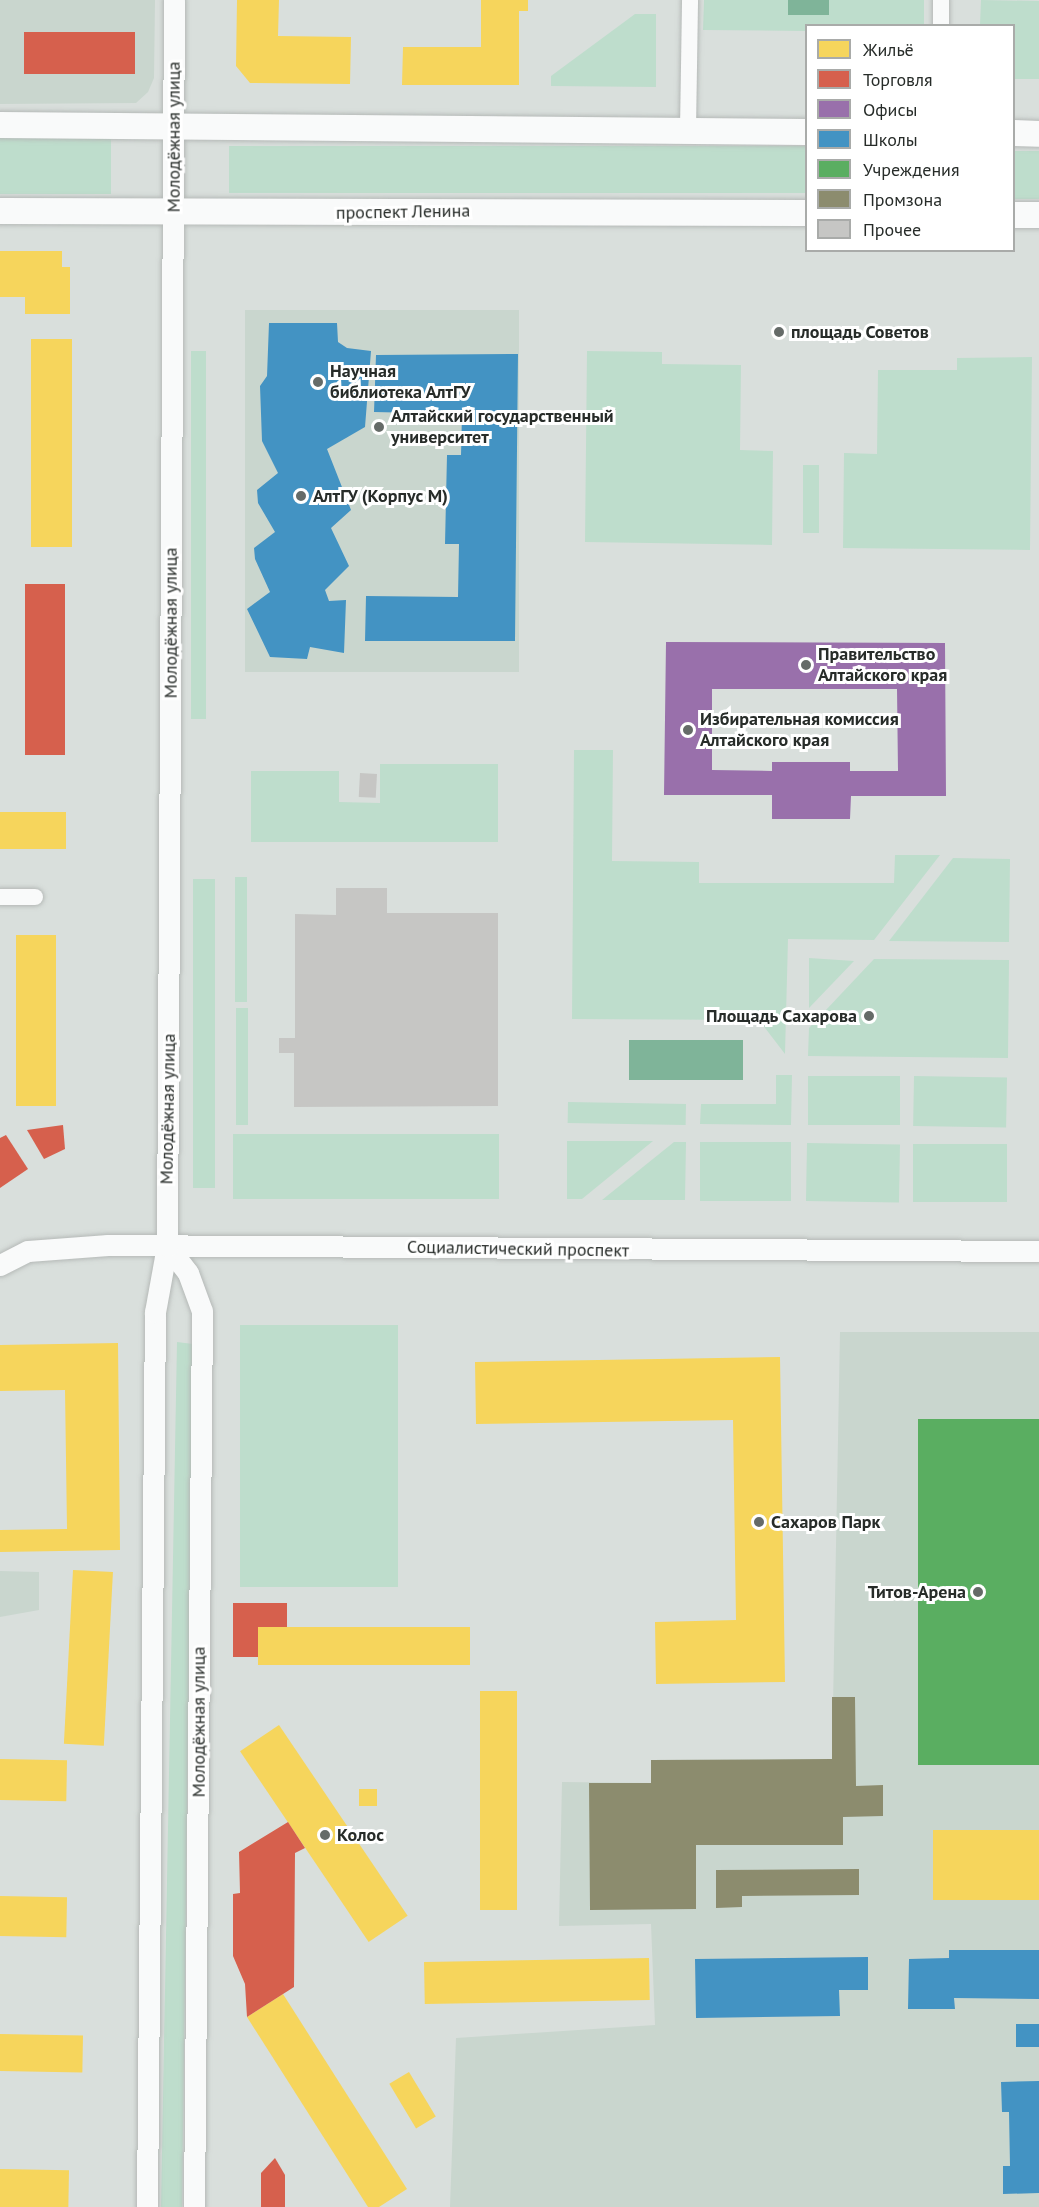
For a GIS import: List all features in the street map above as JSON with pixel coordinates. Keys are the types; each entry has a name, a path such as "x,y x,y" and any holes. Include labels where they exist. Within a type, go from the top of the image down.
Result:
{"main road":[{"path":"0,125 805,132"},
{"path":"1015,134 1039,134"},
{"name":"проспект Ленина","path":"0,211 805,213"},
{"path":"1015,215 1039,215"}],"street":[{"name":"Молодёжная улица","path":"147,2207 155,1312 167,1246 174,0"},
{"path":"688,130 690,0"},
{"path":"940,24 941,0"},
{"path":"0,897 35,897"},
{"name":"Молодёжная улица","path":"167,1246 188,1273 202,1311 194,2207"},
{"name":"Социалистический проспект","path":"0,1265 28,1251 56,1247 1039,1251"}],"shaded area":[{"path":"0,0 155,0 154,78 148,92 136,103 0,104"},
{"path":"704,0 924,0 924,24 805,24 805,31 703,30"},
{"path":"788,0 829,0 829,15 788,15"},
{"path":"981,0 1039,1 1039,79 1015,79 1015,24 980,24"},
{"path":"635,14 656,14 656,87 551,86 551,76"},
{"path":"0,137 111,137 111,194 0,194"},
{"path":"229,146 805,146 805,193 229,193"},
{"path":"1015,151 1039,151 1039,199 1015,199"},
{"name":"Алтайский государственный университет","path":"245,310 519,310 519,672 245,672"},
{"path":"191,351 206,351 206,719 191,719"},
{"path":"587,351 662,352 662,364 741,365 740,450 773,451 772,545 585,542"},
{"path":"1032,357 1030,550 843,548 844,453 877,454 878,370 957,370 957,358"},
{"path":"803,465 819,465 819,533 803,533"},
{"path":"574,750 613,750 612,861 699,862 699,883 894,883 895,855 940,855 874,940 788,939 785,1054 759,1020 572,1019"},
{"path":"380,764 498,764 498,842 251,842 251,771 339,771 339,802 380,803"},
{"path":"953,858 1010,859 1009,942 889,941"},
{"path":"235,877 247,877 247,1002 235,1002"},
{"path":"193,879 215,879 215,1188 193,1188"},
{"path":"809,958 854,961 809,1008"},
{"path":"874,959 1009,960 1008,1058 808,1056 809,1028"},
{"path":"236,1008 248,1008 248,1125 236,1125"},
{"path":"629,1040 743,1040 743,1080 629,1080"},
{"path":"776,1075 792,1075 791,1125 700,1124 701,1104 776,1104"},
{"path":"808,1076 900,1076 900,1125 808,1125"},
{"path":"914,1076 1007,1078 1006,1128 913,1126"},
{"path":"568,1102 686,1104 686,1125 568,1123"},
{"path":"233,1134 499,1134 499,1199 233,1199"},
{"path":"567,1141 653,1141 582,1199 567,1199"},
{"path":"674,1142 686,1142 685,1200 602,1200"},
{"path":"700,1142 791,1142 791,1201 700,1201"},
{"path":"807,1143 900,1145 899,1203 806,1201"},
{"path":"913,1144 1007,1144 1007,1202 913,1202"},
{"path":"240,1325 398,1325 398,1587 240,1587"},
{"path":"840,1332 1039,1332 1039,2207 450,2207 456,2038 655,2025 651,1924 559,1926 562,1782 651,1783 651,1760 832,1759"},
{"path":"177,1342 193,1344 182,2207 161,2207"},
{"path":"0,1571 39,1572 39,1610 0,1617"}],"building: Жильё":[{"path":"237,0 279,0 278,36 351,37 350,84 250,83 236,66"},
{"path":"481,0 528,0 528,11 519,11 519,85 402,85 403,47 481,47"},
{"path":"0,251 62,251 62,267 70,267 70,314 25,314 25,297 0,297"},
{"path":"31,339 72,339 72,547 31,547"},
{"path":"0,812 66,812 66,849 0,849"},
{"path":"16,935 56,935 56,1106 16,1106"},
{"path":"118,1343 120,1550 0,1552 0,1530 67,1529 65,1390 0,1391 0,1345"},
{"name":"Сахаров Парк","path":"780,1357 785,1682 656,1684 655,1622 736,1620 733,1420 476,1424 475,1362"},
{"path":"73,1570 113,1572 104,1746 64,1744"},
{"path":"258,1627 470,1627 470,1665 258,1665"},
{"path":"480,1691 517,1691 517,1910 480,1910"},
{"name":"Колос","path":"279,1725 408,1916 369,1942 240,1751"},
{"path":"0,1759 67,1760 66,1801 0,1800"},
{"path":"359,1789 377,1789 377,1806 359,1806"},
{"path":"933,1830 1039,1830 1039,1900 933,1900"},
{"path":"0,1896 67,1897 66,1937 0,1936"},
{"path":"649,1958 650,2000 425,2004 424,1962"},
{"path":"283,1994 407,2189 379,2207 368,2207 247,2017"},
{"path":"0,2034 83,2035 82,2072 0,2071"},
{"path":"409,2072 436,2117 416,2128 389,2084"},
{"path":"0,2169 69,2170 68,2207 0,2207"}],"building: Торговля":[{"path":"24,32 135,32 135,74 24,74"},
{"path":"25,584 65,584 65,755 25,755"},
{"path":"63,1125 65,1149 44,1159 27,1130"},
{"path":"6,1135 28,1169 0,1188 0,1138"},
{"path":"233,1603 287,1603 287,1627 258,1627 258,1657 233,1657"},
{"path":"288,1822 305,1848 295,1853 294,1987 247,2017 245,1984 233,1956 233,1894 240,1893 239,1852"},
{"path":"275,2158 285,2175 285,2207 261,2207 261,2173"}],"building: Офисы":[{"path":"666,642 945,643 946,796 851,796 850,819 772,819 772,795 664,795","holes":["712,689 897,689 898,771 850,771 850,762 772,762 772,771 712,770"]}],"building: Школы":[{"name":"АлтГУ (Корпус М)","path":"269,323 337,323 338,342 347,348 371,351 365,427 327,449 351,510 331,528 349,566 325,590 329,601 346,600 344,653 310,647 307,659 270,657 247,609 270,592 255,559 254,548 275,532 258,503 257,490 278,473 262,441 260,386 267,376"},
{"path":"518,354 515,641 365,641 366,596 458,597 459,544 445,544 447,455 461,455 462,414 374,412 376,355"},
{"path":"949,1950 1039,1950 1039,1999 954,1998 955,2009 908,2009 909,1959 949,1958"},
{"path":"868,1957 868,1990 839,1990 840,2016 696,2018 695,1959"},
{"path":"1016,2024 1039,2024 1039,2047 1016,2047"},
{"path":"1039,2081 1039,2193 1003,2194 1003,2166 1010,2166 1009,2112 1002,2112 1001,2082"}],"building: Учреждения":[{"name":"Титов-Арена","path":"918,1419 1039,1419 1039,1765 918,1765"}],"building: Промзона":[{"path":"832,1697 855,1697 856,1786 883,1785 883,1816 843,1817 843,1845 696,1845 696,1909 590,1910 589,1783 651,1783 651,1760 832,1759"},
{"path":"859,1869 859,1895 742,1896 742,1907 716,1908 716,1870"}],"building: Прочее":[{"path":"360,773 377,774 376,798 359,797"},
{"path":"336,888 387,888 387,913 498,913 498,1106 294,1107 294,1053 279,1053 279,1038 295,1038 295,914 336,915"}],"place":[{"name":"площадь Советов","path":"779,332"},
{"name":"Научная библиотека АлтГУ","path":"318,382"},
{"name":"Алтайский государственный университет","path":"379,427"},
{"name":"АлтГУ (Корпус М)","path":"301,496"},
{"name":"Правительство Алтайского края","path":"806,665"},
{"name":"Избирательная комиссия Алтайского края","path":"688,730"},
{"name":"Площадь Сахарова","path":"869,1016"},
{"name":"Сахаров Парк","path":"759,1522"},
{"name":"Титов-Арена","path":"978,1592"},
{"name":"Колос","path":"325,1835"}]}
